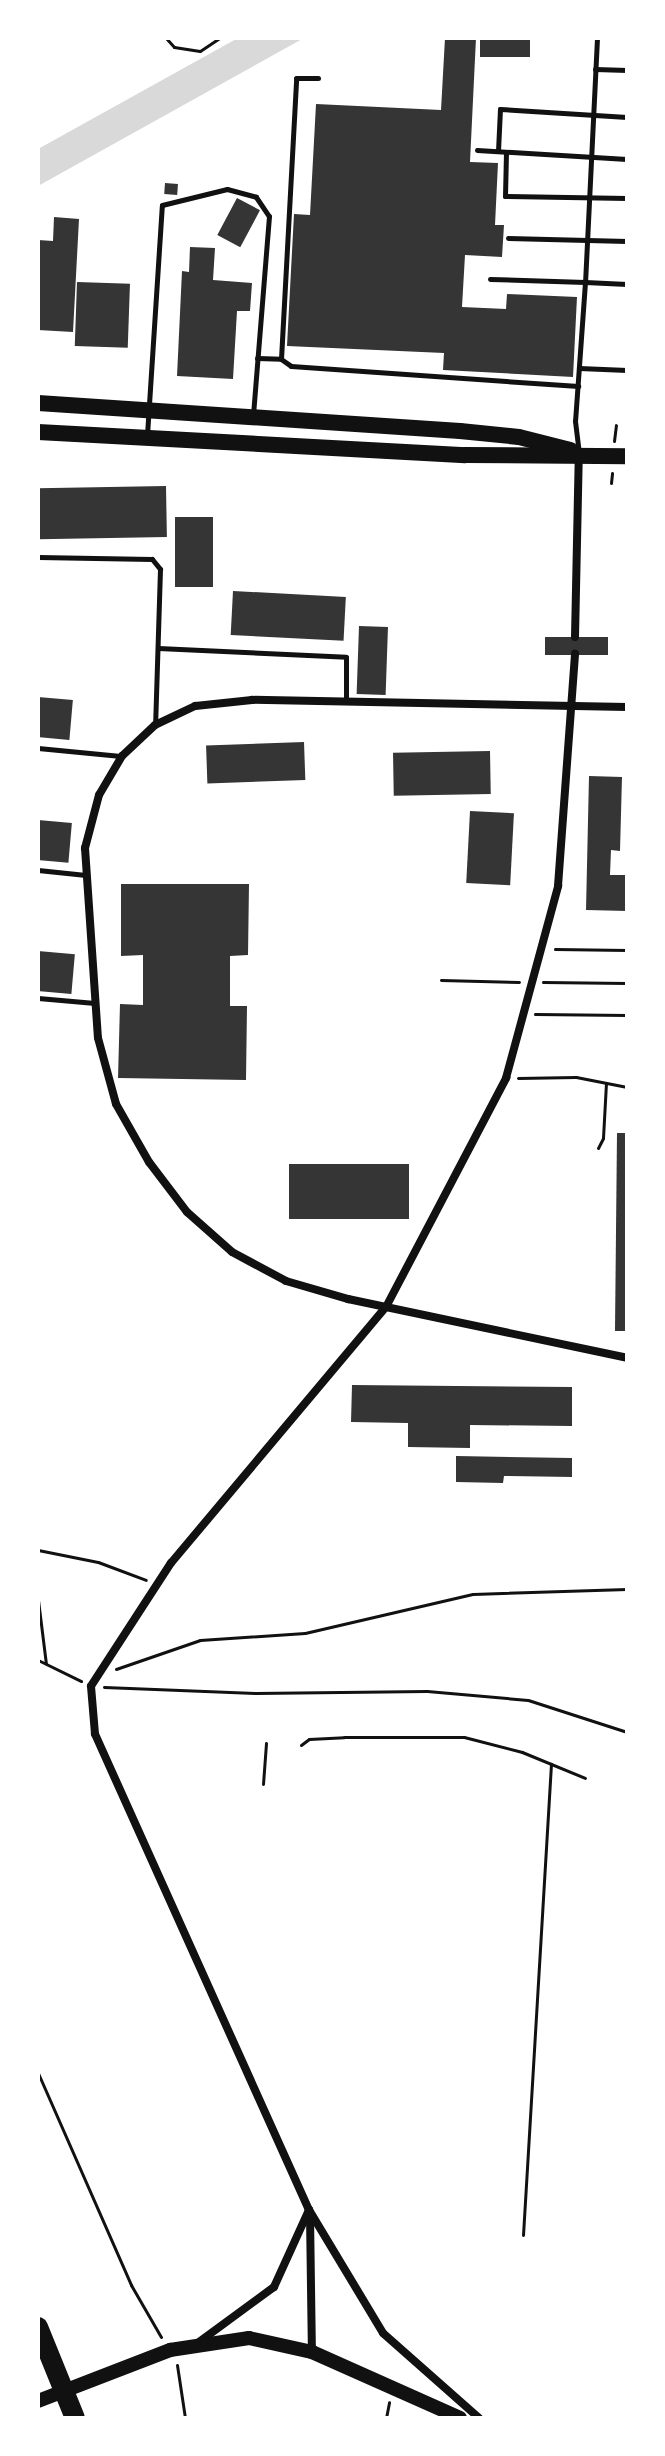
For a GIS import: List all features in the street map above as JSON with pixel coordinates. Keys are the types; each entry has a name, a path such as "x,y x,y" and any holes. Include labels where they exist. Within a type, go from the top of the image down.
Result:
{"highway":[{"path":"38,2327 75,2418"}],"main road":[{"path":"38,403 519,437 579,452"},
{"path":"38,432 465,455 579,452 627,456"}],"street":[{"path":"575,637 579,452"},
{"path":"479,2418 383,2333 309,2210 95,1734 91,1686 157,1585 386,1307 454,1185 506,1078 527,1014 558,886 574,706 575,654"},
{"path":"627,707 252,700 195,706 155,725 122,756 99,795 85,848 98,1038 116,1104 187,1212 232,1252 286,1281 386,1307 627,1358"},
{"path":"199,2342 274,2287 309,2210"},
{"path":"309,2210 312,2352"},
{"path":"38,2401 170,2350 199,2342 249,2338 312,2352 460,2418"}],"lane":[{"path":"579,452 578,386 597,38"},
{"path":"595,69 627,70"},
{"path":"281,359 296,78 318,78"},
{"path":"498,151 500,109 627,117"},
{"path":"477,150 627,159"},
{"path":"506,152 505,196 627,198"},
{"path":"147,437 162,205 227,189 256,197 269,216 253,416"},
{"path":"508,238 627,241"},
{"path":"490,279 627,284"},
{"path":"257,358 281,359 291,366 578,386"},
{"path":"579,368 627,370"},
{"path":"38,557 152,559 160,569 155,725"},
{"path":"158,648 346,657 346,702"},
{"path":"38,748 122,756"},
{"path":"38,870 87,875"},
{"path":"38,998 95,1003"}],"path":[{"path":"166,38 174,47 200,51 219,38"},
{"path":"544,949 627,950"},
{"path":"527,1014 627,1015"},
{"path":"506,1078 576,1077 627,1087"},
{"path":"598,1148 603,1138 606,1083"},
{"path":"38,1550 98,1562 157,1585"},
{"path":"97,1675 200,1640 305,1633 473,1594 627,1589"},
{"path":"38,1600 46,1664"},
{"path":"38,1660 91,1686 456,1694 528,1700 627,1732"},
{"path":"301,1745 309,1739 360,1736 464,1737 585,1778"},
{"path":"263,1784 266,1743"},
{"path":"523,2235 551,1764"},
{"path":"38,2073 131,2285 180,2371 185,2418"}],"shaded area":[{"path":"238,38 304,38 38,186 38,149"}],"building":[{"path":"445,38 476,38 470,162 498,163 495,225 504,225 502,257 465,255 462,307 506,309 507,294 577,297 573,377 443,370 444,353 287,346 294,214 310,215 316,104 441,110"},
{"path":"480,38 530,38 530,57 480,57"},
{"path":"165,183 178,184 177,195 164,194"},
{"path":"237,198 260,210 240,247 217,235"},
{"path":"54,217 79,219 73,332 38,330 38,240 53,241"},
{"path":"190,247 215,248 213,280 252,283 250,311 237,311 233,379 177,376 182,271 189,272"},
{"path":"77,282 130,284 128,348 75,346"},
{"path":"166,486 167,537 39,539 38,488"},
{"path":"175,517 213,517 213,587 175,587"},
{"path":"233,591 346,597 344,641 231,635"},
{"path":"359,626 388,627 386,695 357,694"},
{"path":"545,637 608,637 608,655 545,655"},
{"path":"38,697 73,700 69,740 38,737"},
{"path":"304,742 305,780 207,783 206,745"},
{"path":"490,751 491,794 394,796 393,753"},
{"path":"589,776 622,777 620,851 611,850 610,875 627,875 627,911 586,910"},
{"path":"470,811 514,813 510,885 466,883"},
{"path":"38,820 72,823 68,863 38,860"},
{"path":"121,884 249,884 248,955 230,956 230,1006 247,1006 246,1080 118,1078 120,1004 143,1005 143,955 121,956"},
{"path":"38,951 75,954 71,994 38,991"},
{"path":"617,1133 627,1133 627,1331 615,1331"},
{"path":"289,1164 409,1164 409,1219 289,1219"},
{"path":"352,1385 572,1387 572,1426 470,1425 470,1448 408,1447 408,1423 351,1422"},
{"path":"456,1456 572,1458 572,1477 504,1476 503,1483 456,1482"}]}
